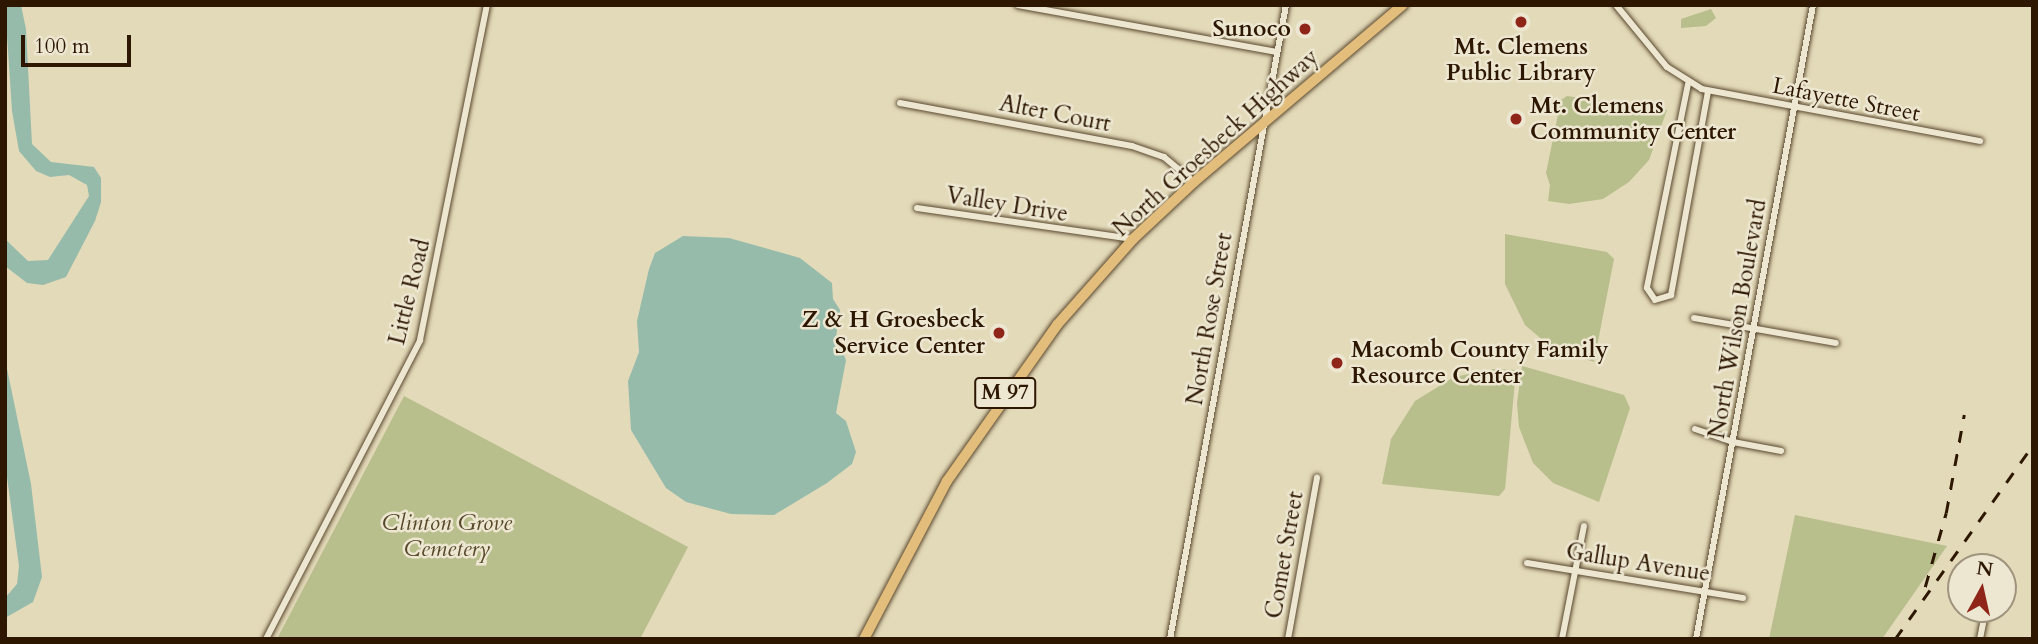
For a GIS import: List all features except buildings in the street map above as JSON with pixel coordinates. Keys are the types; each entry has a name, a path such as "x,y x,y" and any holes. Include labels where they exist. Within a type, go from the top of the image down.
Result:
{"main road":[{"name":"North Groesbeck Highway","path":"864,639 920,527 976,436 1029,361 1133,239 1194,182 1403,5"}],"street":[{"name":"Little Road","path":"266,639 420,340 486,5"},
{"path":"1018,5 1277,52"},
{"name":"North Rose Street","path":"1170,639 1286,5"},
{"name":"Lafayette Street","path":"1616,5 1667,67 1688,83 1707,91 1980,141"},
{"name":"North Wilson Boulevard","path":"1696,639 1813,5"},
{"path":"1688,83 1647,288 1656,300 1671,295 1707,91"},
{"name":"Alter Court","path":"900,103 1132,146 1164,157 1194,182"},
{"name":"Valley Drive","path":"917,208 1133,239"},
{"path":"1694,318 1836,343"},
{"path":"1695,429 1733,442 1781,451"},
{"name":"Comet Street","path":"1289,639 1317,478"},
{"path":"1562,639 1584,526"},
{"name":"Gallup Avenue","path":"1527,563 1743,598"}],"green space":[{"path":"1711,9 1716,18 1706,26 1681,28 1681,19"},
{"path":"1567,96 1667,110 1649,160 1629,182 1603,199 1569,204 1548,201 1550,185 1546,173 1561,100"},
{"path":"1505,234 1607,252 1614,259 1594,362 1552,348 1525,325 1505,284"},
{"path":"1522,366 1624,395 1630,408 1599,502 1553,483 1533,463 1519,427 1517,403"},
{"path":"1494,369 1516,370 1505,489 1499,496 1382,484 1391,439 1415,401 1454,377"},
{"name":"Clinton Grove Cemetery","path":"404,396 688,547 640,639 277,639"},
{"path":"1795,515 1947,546 1882,639 1769,639"}],"shaded area":[{"path":"5,5 21,5 26,29 32,144 51,162 94,167 101,178 101,202 95,221 66,277 43,285 27,283 5,266 5,239 28,261 48,260 89,196 87,185 69,175 50,177 36,171 19,151 12,111"},
{"path":"683,236 729,238 800,258 832,283 833,299 840,310 836,337 846,360 836,413 846,421 856,452 852,464 827,483 774,515 731,514 686,502 666,488 631,430 628,381 639,352 637,321 649,269 655,253"},
{"path":"5,359 31,484 42,577 33,602 5,618 5,598 17,584 19,566 5,462"}],"railway":[{"path":"1925,587 1946,513 1964,415"},
{"path":"1895,639 2033,445"}],"place":[{"name":"Mt. Clemens Public Library","path":"1521,22"},
{"name":"Sunoco","path":"1305,29"},
{"name":"Mt. Clemens Community Center","path":"1516,119"},
{"name":"Z & H Groesbeck Service Center","path":"999,333"},
{"name":"Macomb County Family Resource Center","path":"1337,363"}]}
